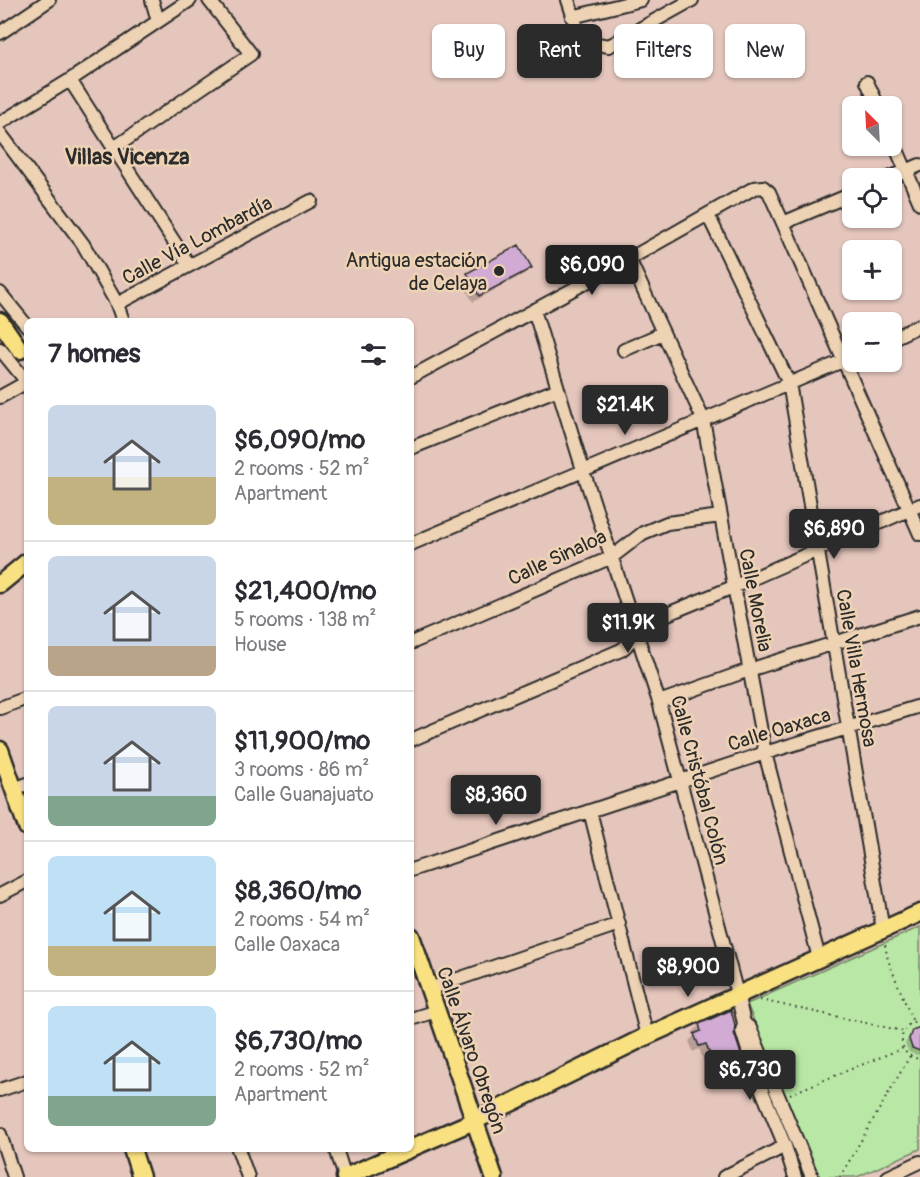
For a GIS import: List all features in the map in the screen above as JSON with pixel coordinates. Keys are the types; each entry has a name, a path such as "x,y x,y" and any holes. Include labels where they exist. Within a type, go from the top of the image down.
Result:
{"main road":[{"path":"0,321 11,351"},
{"path":"0,337 11,351"},
{"path":"0,586 24,565"},
{"path":"0,750 20,786 24,809"},
{"path":"414,1147 474,1121 737,994 920,913"},
{"name":"Calle Álvaro Obregón","path":"414,945 494,1177"},
{"path":"133,1152 141,1177"},
{"path":"345,1177 403,1152"}],"street":[{"path":"0,33 49,0"},
{"path":"152,0 158,21"},
{"path":"0,123 70,80 190,0"},
{"path":"114,148 251,54 209,0"},
{"path":"568,0 580,37 591,44 609,46 692,0"},
{"path":"572,17 641,0"},
{"path":"70,80 189,265"},
{"path":"867,82 873,96"},
{"path":"0,133 83,244 117,304"},
{"path":"900,156 920,203"},
{"path":"902,173 920,165"},
{"path":"414,375 629,259 754,188 763,187 768,192 842,348"},
{"path":"783,223 842,198"},
{"name":"Calle Vía Lombardía","path":"122,318 117,304 311,201"},
{"name":"Calle Villa Hermosa","path":"708,215 789,383 883,930"},
{"name":"Calle Morelia","path":"629,259 704,419 765,753 819,958"},
{"path":"0,293 24,322"},
{"name":"Calle Cristóbal Colón","path":"534,310 583,470 659,702 744,1023"},
{"path":"902,334 920,326"},
{"path":"624,350 663,333"},
{"path":"11,351 24,376"},
{"path":"414,543 842,361"},
{"path":"853,372 914,507 920,534"},
{"path":"0,397 24,384"},
{"path":"414,447 558,388"},
{"path":"414,739 621,650 629,645 636,631 643,624 914,507"},
{"name":"Calle Sinaloa","path":"414,642 612,557 643,533 667,523 721,516"},
{"path":"0,586 24,575"},
{"path":"659,702 749,670 920,616"},
{"path":"0,708 24,699"},
{"name":"Calle Oaxaca","path":"414,869 765,753 920,706"},
{"path":"590,811 647,1036"},
{"path":"0,895 24,883"},
{"path":"429,989 619,924"},
{"path":"414,1018 436,1011"},
{"path":"795,1177 785,1146 756,1076 742,1031 744,1023 750,1028 812,1177"},
{"path":"0,1090 24,1082"},
{"path":"0,1134 14,1177"},
{"path":"724,1177 785,1146"},
{"path":"239,1152 248,1177"},
{"path":"337,1152 345,1177"},
{"path":"888,1177 920,1162"}],"path":[{"path":"883,930 888,960 913,1022"},
{"path":"759,999 903,1031"},
{"path":"920,1020 913,1022 903,1031 901,1042 910,1056 920,1060"},
{"path":"779,1099 903,1048"},
{"path":"840,1177 910,1056"}],"green space":[{"path":"920,927 920,1149 857,1177 819,1177 747,1004"}],"building":[{"name":"Antigua estación de Celaya","path":"519,245 532,268 479,296 467,273"},
{"path":"731,1010 735,1025 734,1033 742,1057 732,1061 733,1065 716,1071 706,1044 699,1046 694,1034 701,1031 699,1024"},
{"path":"920,1027 920,1051 912,1048 909,1039 912,1030"}],"place":[{"name":"Antigua estación de Celaya","path":"499,271"}],"district":[{"name":"Villas Vicenza","path":"127,156"}]}
